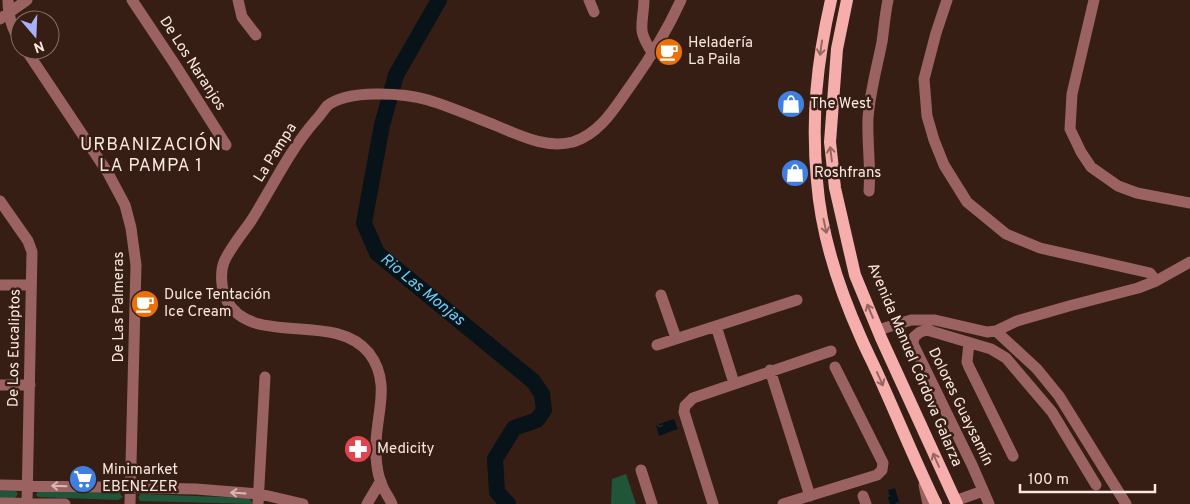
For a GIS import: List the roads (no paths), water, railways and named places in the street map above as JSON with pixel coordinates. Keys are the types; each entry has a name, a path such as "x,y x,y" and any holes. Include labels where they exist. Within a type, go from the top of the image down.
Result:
{"main road":[{"path":"831,0 815,88 814,125 817,183 824,223 842,292 860,338 936,504"},
{"name":"Avenida Manuel Córdova Galarza","path":"847,0 837,50 830,142 835,188 855,275 956,503"}],"street":[{"path":"4,16 8,0"},
{"path":"4,16 27,0"},
{"name":"De Los Naranjos","path":"132,0 226,145"},
{"path":"238,0 242,16 256,35"},
{"path":"589,0 594,12"},
{"path":"644,0 640,27 644,40 653,54"},
{"name":"La Pampa","path":"392,504 380,482 375,445 382,398 381,380 379,368 368,352 358,343 344,335 251,322 238,314 226,300 222,282 223,264 301,138 328,106 341,98 372,94 411,97 426,100 532,140 549,144 571,142 589,135 613,112 653,54 681,0"},
{"path":"870,191 869,108 873,76 882,43 888,0"},
{"path":"947,0 924,80 927,116 944,165 967,202 999,229 1015,238 1040,248 1150,273 1156,281"},
{"path":"1094,0 1072,94 1070,129 1091,167 1118,186 1137,193 1190,203"},
{"name":"De Las Palmeras","path":"33,60 108,173 125,206 131,228 136,265 132,488 130,504"},
{"name":"De Los Eucaliptos","path":"0,201 30,246 30,386 27,503"},
{"path":"991,331 1017,321 1138,288 1156,281 1190,262"},
{"path":"0,285 31,285"},
{"path":"661,295 676,338"},
{"path":"657,345 797,300"},
{"path":"878,330 911,320 935,320 991,331 1024,356 1060,396 1126,504"},
{"path":"716,326 734,383"},
{"name":"Dolores Guaysamín","path":"989,504 913,344 914,337 920,332 927,330 991,349 1006,358 1052,412 1096,485"},
{"path":"969,343 968,368 1012,456"},
{"path":"713,504 684,412 685,406 693,398 770,370 831,351"},
{"path":"783,504 877,474 882,470 883,463 835,367"},
{"path":"770,370 810,496"},
{"path":"259,499 265,377"},
{"path":"0,385 30,386"},
{"path":"641,470 652,504"},
{"path":"921,473 928,504"},
{"path":"367,504 380,482"},
{"path":"0,485 27,484 196,489 303,504"},
{"path":"956,503 983,491"},
{"path":"0,503 65,504"}],"water":[{"path":"674,419 678,429 659,436 656,425"},
{"path":"895,488 900,504 890,504 887,495 889,494 888,490"}],"waterway":[{"name":"Rio Las Monjas","path":"439,0 396,75 382,125 364,223 377,253 533,381 542,394 544,410 537,420 514,428 495,459 497,492 508,504"}],"place":[{"name":"Heladería La Paila","path":"669,52"},
{"name":"The West","path":"791,104"},
{"name":"Roshfrans","path":"795,173"},
{"name":"Dulce Tentación Ice Cream","path":"145,304"},
{"name":"Medicity","path":"358,449"},
{"name":"Minimarket EBENEZER","path":"83,479"}],"district":[{"name":"URBANIZACIÓN LA PAMPA 1","path":"151,155"}]}
